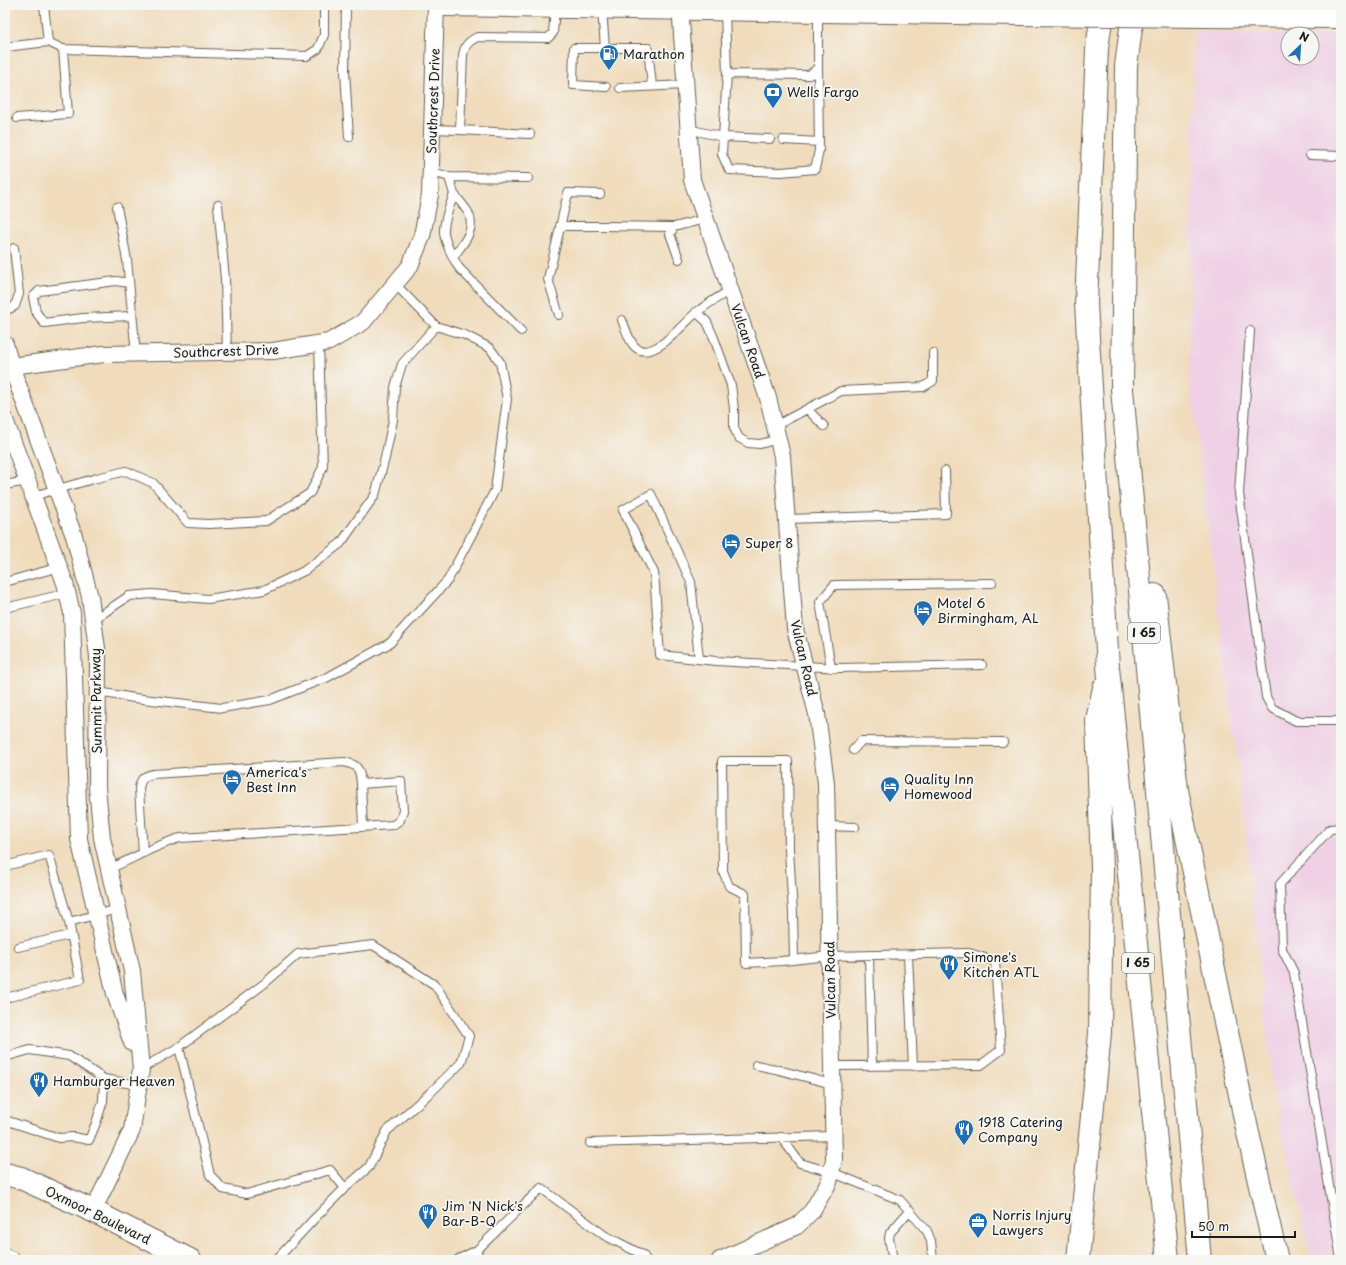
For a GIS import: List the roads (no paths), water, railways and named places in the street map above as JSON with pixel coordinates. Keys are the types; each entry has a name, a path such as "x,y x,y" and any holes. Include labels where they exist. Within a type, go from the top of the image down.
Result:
{"main road":[{"path":"444,5 602,8 680,7 726,10 818,11 983,9 1020,14 1203,16 1263,13 1341,17"},
{"name":"I 65","path":"1103,5 1096,49 1086,304 1108,667 1168,1260"},
{"name":"I 65","path":"1134,5 1126,66 1122,389 1200,1260"},
{"path":"1122,389 1140,463 1177,790 1247,1129 1277,1260"},
{"path":"1078,1260 1100,1033 1102,869 1097,720 1108,667"},
{"name":"Oxmoor Boulevard","path":"5,1174 20,1178 93,1211 177,1257"}],"street":[{"name":"Southcrest Drive","path":"8,368 104,354 273,352 329,342 363,322 410,266 422,236 430,195 436,5"},
{"name":"Vulcan Road","path":"680,7 692,180 768,398 777,433 782,456 794,630 817,714 826,783 834,1160 829,1182 812,1211 797,1226 720,1260"},
{"name":"Summit Parkway","path":"5,344 8,368 74,536 90,597 98,656 97,788 102,838 132,971 141,1069 132,1130 93,1211"},
{"name":"Summit Parkway","path":"5,420 68,593 72,613 79,839 115,994 141,1069"},
{"path":"5,1257 12,1260"}],"lane":[{"path":"44,5 48,42"},
{"path":"5,47 48,42 63,49 307,56 318,49 324,34 324,5"},
{"path":"346,5 345,71 348,137"},
{"path":"460,130 463,55 465,46 469,41 477,37 548,38 553,33 555,7"},
{"path":"602,8 605,48"},
{"path":"726,10 727,74 722,154 729,170 781,172 815,169 819,150 818,11"},
{"path":"606,87 573,85 574,48 648,48 652,86"},
{"path":"17,118 68,114 63,49"},
{"path":"727,74 810,75 818,68"},
{"path":"620,88 685,85"},
{"path":"432,129 530,134"},
{"path":"688,130 723,137 770,139"},
{"path":"783,140 819,142"},
{"path":"1310,156 1341,156"},
{"path":"430,171 449,177 528,178"},
{"path":"449,177 454,194 468,212 471,219 467,239 452,257"},
{"path":"559,315 548,279 568,193 600,194"},
{"path":"454,194 448,208 444,234 452,257 459,268 521,331"},
{"path":"218,205 225,279 228,352"},
{"path":"117,207 129,283 136,354"},
{"path":"560,226 674,227 705,219"},
{"path":"674,227 670,234 679,258"},
{"path":"5,311 14,306 19,294 14,248"},
{"path":"129,283 116,281 39,291 33,298 36,312 44,323 83,318 132,316"},
{"path":"98,692 134,698 222,708 270,700 328,677 390,643 448,580 494,490 507,399 500,362 490,348 465,335 436,326 395,284"},
{"path":"622,320 634,346 641,350 648,350 667,340 696,312 730,290"},
{"path":"696,312 707,322 731,385 734,409 734,428 739,438 748,443 760,444 777,433 807,409 841,391 923,388 933,381 933,353"},
{"path":"93,620 129,596 152,594 208,599 264,590 304,571 341,542 375,495 393,420 395,387 402,364 436,326"},
{"path":"1250,331 1239,493 1266,697 1272,708 1296,721 1341,721"},
{"path":"33,496 126,471 153,483 188,523 208,524 266,521 310,493 323,468 319,344"},
{"path":"807,409 824,426"},
{"path":"787,519 946,514 945,471"},
{"path":"5,485 28,481"},
{"path":"700,659 691,582 651,494 623,510 654,573 660,654 700,659 831,668 982,665"},
{"path":"5,582 60,568"},
{"path":"831,668 820,602 834,585 992,583"},
{"path":"5,608 68,593"},
{"path":"853,750 861,742 1003,742"},
{"path":"794,960 789,850 788,761 722,761 723,871 729,886 745,894 746,963 782,961 794,960 830,956 969,953 995,961 1001,1050 981,1065 832,1066"},
{"path":"143,853 139,788 140,780 144,776 153,774 344,762 357,767 360,773 363,826"},
{"path":"109,869 170,841 180,838 393,825 400,820 403,811 401,781 361,784"},
{"path":"826,826 855,826"},
{"path":"1341,828 1330,829 1280,884 1282,949 1294,973 1341,1259"},
{"path":"5,866 49,856 69,922 70,935 80,980 5,998"},
{"path":"69,922 118,909"},
{"path":"18,947 70,935"},
{"path":"141,1069 179,1047 265,982 298,954 373,945 435,985 469,1036 461,1063 387,1131 369,1167 345,1188 276,1260"},
{"path":"869,955 872,1066"},
{"path":"908,955 913,1066"},
{"path":"179,1047 210,1175 223,1189 247,1194 330,1170 345,1188"},
{"path":"5,1056 30,1050 70,1056 104,1079 138,1085"},
{"path":"756,1065 832,1084"},
{"path":"5,1120 59,1138 73,1137 89,1140 103,1101 104,1079"},
{"path":"590,1144 833,1136"},
{"path":"781,1138 800,1162 831,1172 894,1196 900,1200 927,1231 931,1241 933,1260"},
{"path":"457,1260 477,1250 541,1188 604,1235 643,1255 646,1260"},
{"path":"893,1260 889,1238 890,1233 910,1210"},
{"path":"477,1250 478,1260"}],"place":[{"name":"Marathon","path":"609,71"},
{"name":"Wells Fargo","path":"773,109"},
{"name":"Super 8","path":"731,560"},
{"name":"Motel 6 Birmingham, AL","path":"923,627"},
{"name":"America's Best Inn","path":"232,796"},
{"name":"Quality Inn Homewood","path":"890,803"},
{"name":"Simone's Kitchen ATL","path":"949,981"},
{"name":"Hamburger Heaven","path":"39,1098"},
{"name":"1918 Catering Company","path":"964,1146"},
{"name":"Jim 'N Nick's Bar-B-Q","path":"428,1230"},
{"name":"Norris Injury Lawyers","path":"978,1239"}]}
